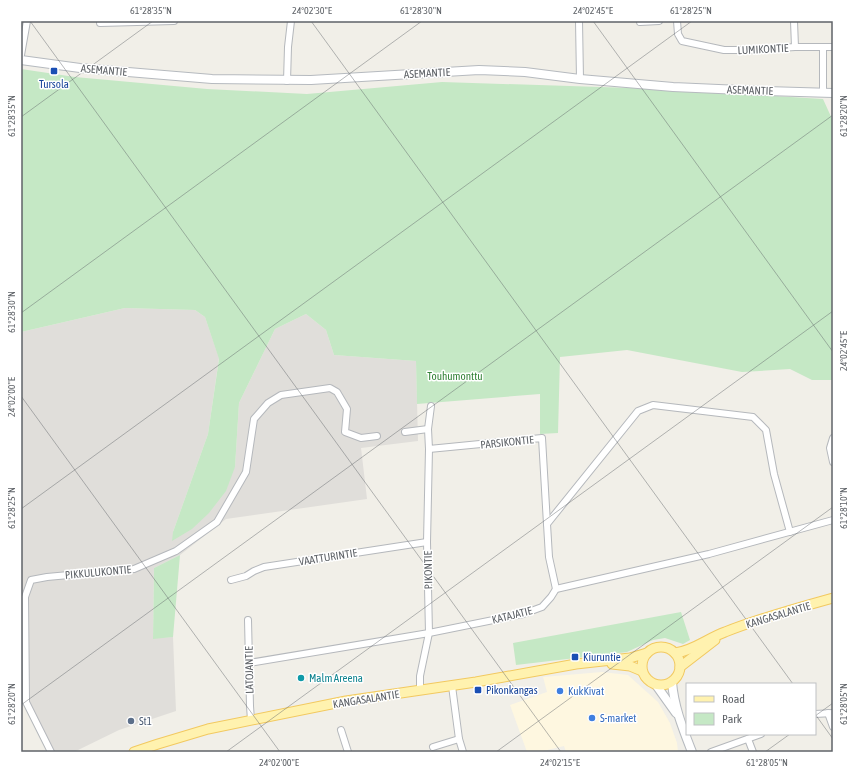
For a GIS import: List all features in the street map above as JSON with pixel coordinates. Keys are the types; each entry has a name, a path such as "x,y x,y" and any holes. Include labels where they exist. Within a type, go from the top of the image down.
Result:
{"main road":[{"name":"ASEMANTIE","path":"21,60 80,68 205,79 288,81 480,70 525,72 580,79 673,87 833,93"},
{"name":"KANGASALANTIE","path":"675,653 688,651 701,642 724,632 784,612 833,598"},
{"name":"KANGASALANTIE","path":"680,667 724,632"},
{"path":"656,685 666,685 672,682 678,674 680,667 679,660 675,653 661,647 653,649 647,653 643,660 642,671 647,680 656,685 678,715"},
{"name":"KANGASALANTIE","path":"134,752 190,734 346,701 452,686 576,664 630,658 647,653"},
{"name":"KANGASALANTIE","path":"601,662 630,666 642,671"},
{"path":"672,682 678,715 692,752"}],"street":[{"path":"21,55 27,21"},
{"path":"100,23 174,21"},
{"path":"288,81 288,47 291,21"},
{"path":"579,21 580,79"},
{"path":"640,22 659,21"},
{"name":"LUMIKONTIE","path":"677,21 678,34 682,41 724,50 833,47"},
{"path":"794,21 795,47"},
{"path":"823,48 823,92"},
{"name":"PIKKULUKONTIE","path":"51,752 24,702 23,655 25,597 31,580 47,577 134,569 176,551 217,522 246,472 254,419 268,403 280,395 330,388 336,392 347,409 344,432 362,438 377,436"},
{"path":"790,532 774,474 766,430 753,417 653,405 638,411 547,524 550,557 556,589 709,554 833,521"},
{"path":"429,449 428,429 431,406"},
{"path":"405,432 428,429"},
{"name":"PARSIKONTIE","path":"429,449 542,438 547,524"},
{"path":"833,438 830,448 833,462"},
{"name":"PIKONTIE","path":"420,690 420,676 429,633 427,542 429,449"},
{"name":"VAATTURINTIE","path":"231,580 246,576 264,567 427,542"},
{"name":"KATAJATIE","path":"249,663 429,633 523,614 542,607 556,589"},
{"name":"LATOJANTIE","path":"248,620 251,720"},
{"path":"452,686 459,739 463,752"},
{"path":"816,714 830,713 833,726"},
{"path":"341,730 348,752"},
{"path":"711,752 758,735"},
{"path":"433,747 459,739"},
{"path":"748,739 753,752"}],"shaded area":[{"path":"125,308 195,310 205,317 219,358 208,434 173,532 235,467 239,403 275,329 306,314 326,330 334,355 416,361 418,441 361,448 367,499 226,519 180,555 154,568 153,638 173,637 176,711 119,730 74,752 48,752 26,702 21,703 21,332"},
{"path":"602,672 628,675 658,702 670,723 677,743 678,752 566,752 564,746 539,752 527,752 510,705 547,692 543,677"}],"green space":[{"name":"Touhumonttu","path":"21,69 75,77 207,89 307,94 442,82 662,89 823,99 833,121 833,380 812,380 790,369 742,372 627,350 560,357 558,433 540,434 540,394 417,404 416,361 334,355 326,330 306,314 275,329 239,403 235,467 226,491 209,513 192,529 172,541 173,532 208,434 219,359 205,317 195,310 125,308 21,332"},
{"path":"180,555 173,637 153,639 154,568"},
{"path":"681,612 690,640 683,644 665,638 653,640 627,652 516,665 513,643"}],"place":[{"name":"Tursola","path":"54,71"},
{"name":"Kiuruntie","path":"575,657"},
{"name":"Malm Areena","path":"301,678"},
{"name":"Pikonkangas","path":"478,690"},
{"name":"KukKivat","path":"560,691"},
{"name":"S-market","path":"592,718"},
{"name":"St1","path":"131,721"}]}
